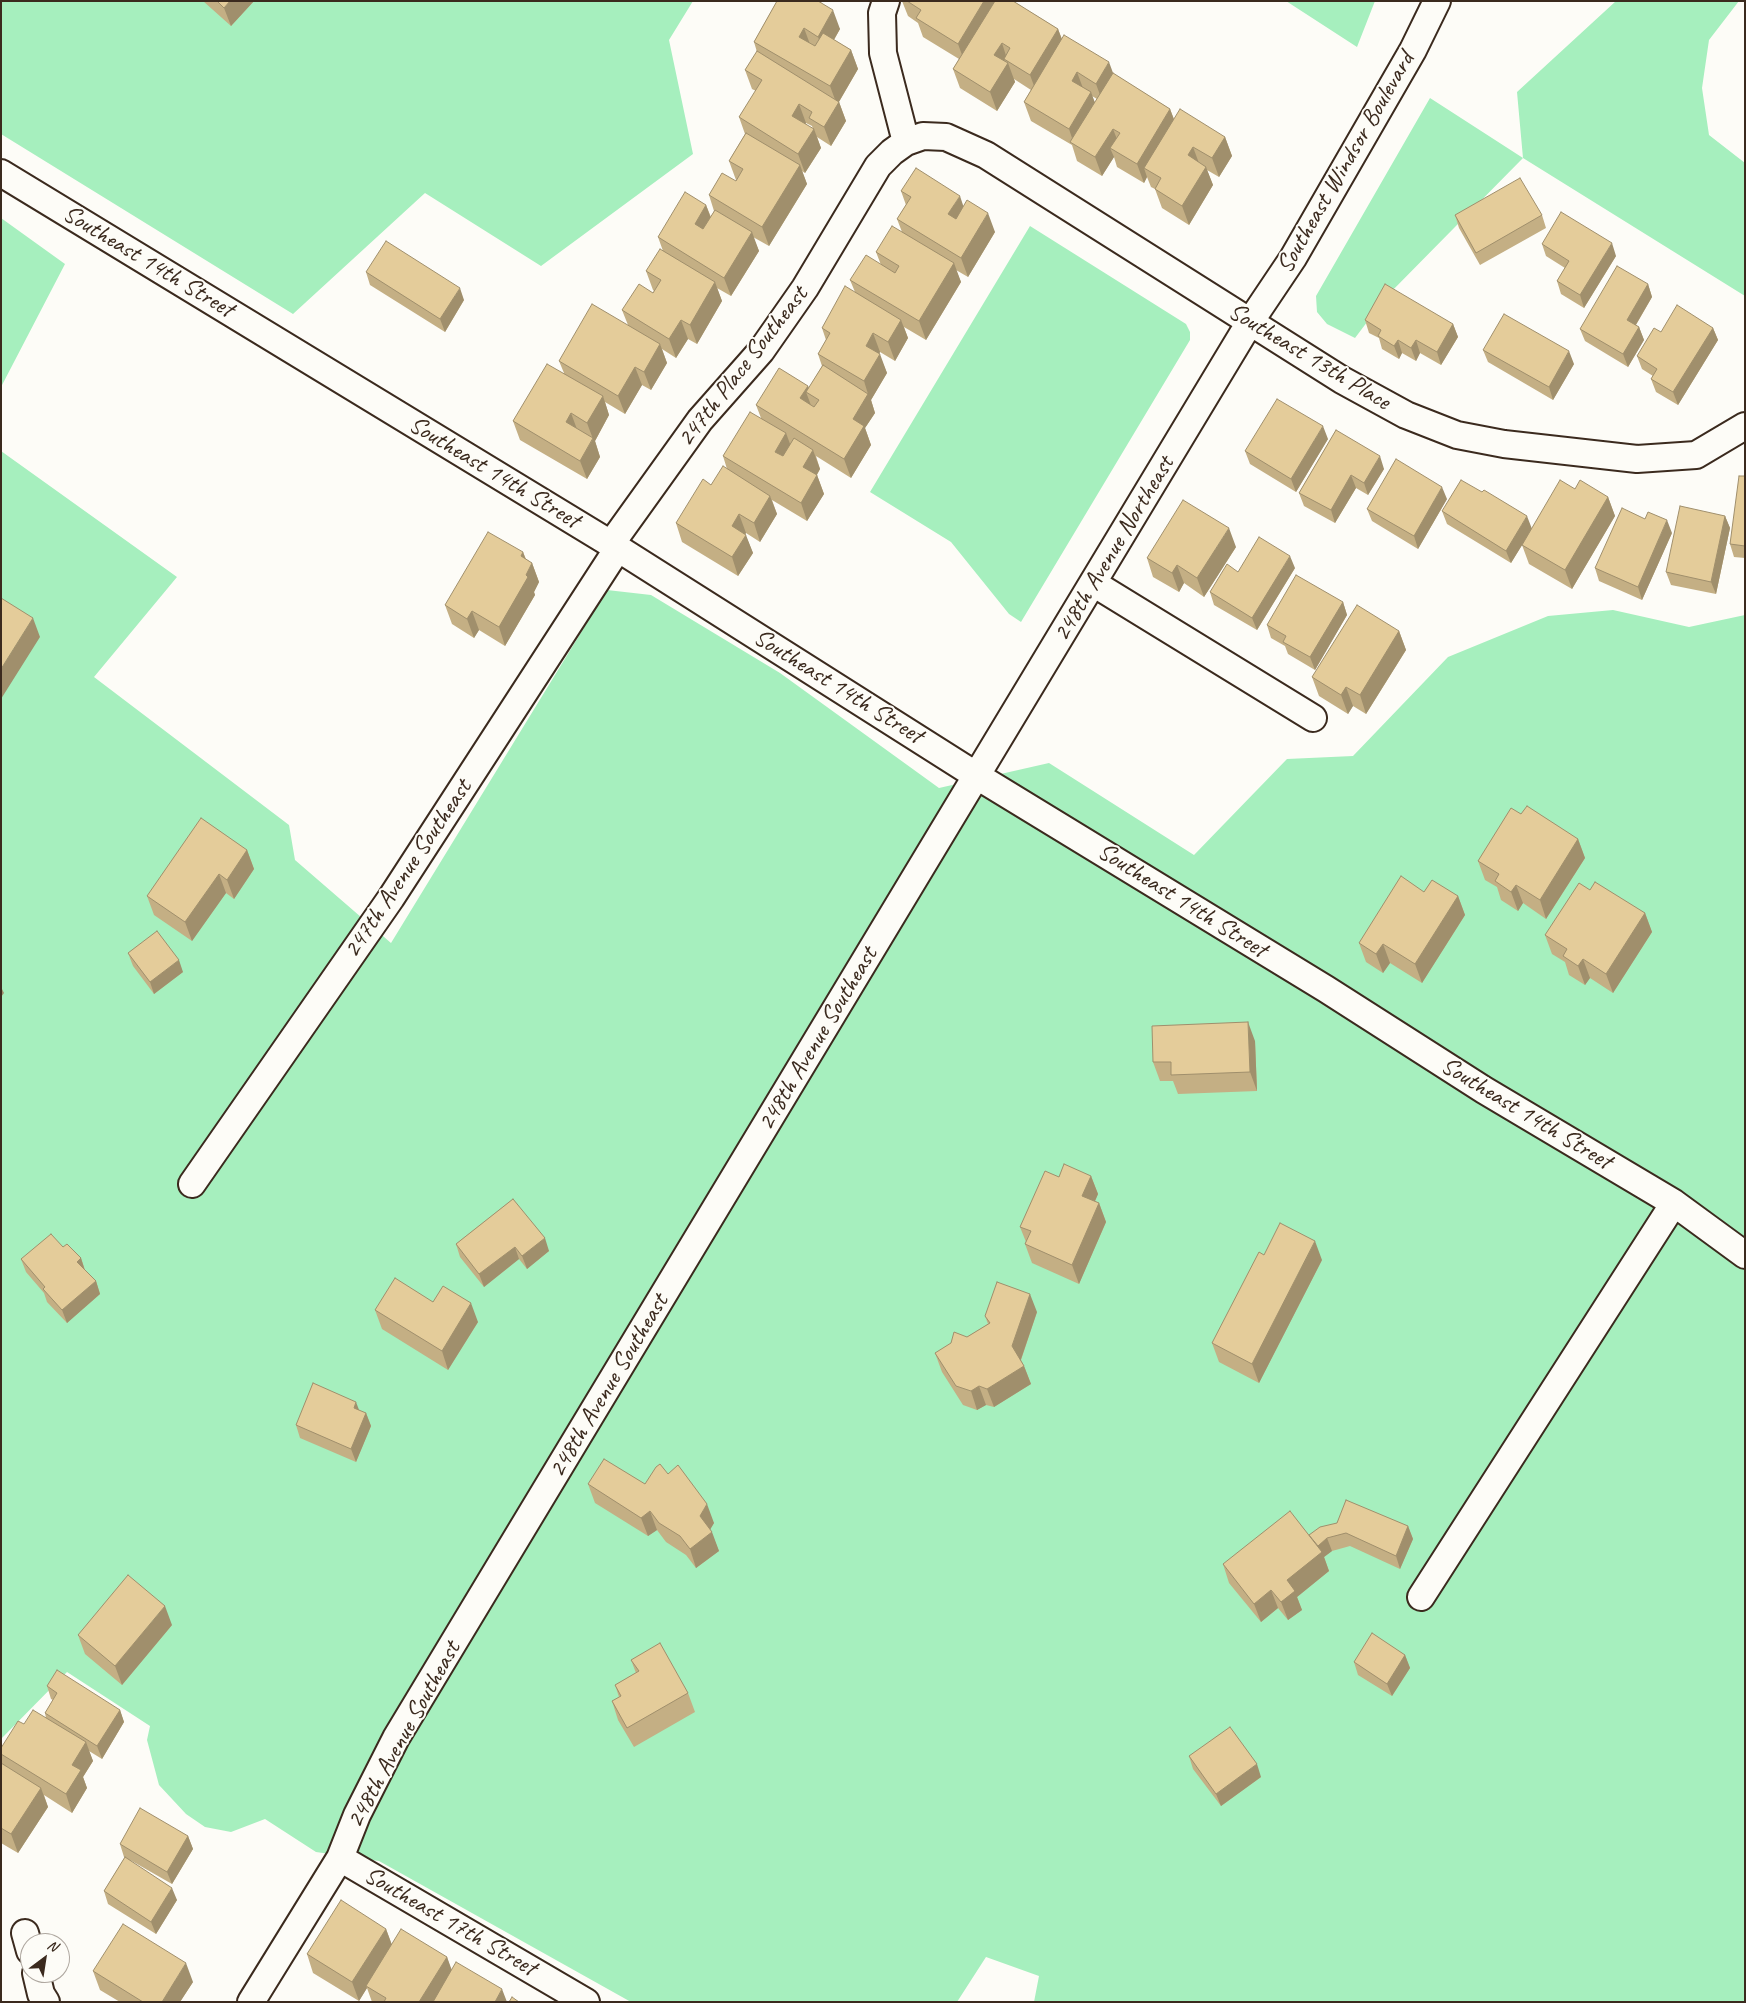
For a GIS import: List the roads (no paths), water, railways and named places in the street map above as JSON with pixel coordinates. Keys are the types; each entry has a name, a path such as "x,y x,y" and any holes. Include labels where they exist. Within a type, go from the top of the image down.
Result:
{"street":[{"path":"886,1 882,13 883,53 906,142"},
{"name":"Southeast Windsor Boulevard","path":"1250,322 1292,258 1413,50 1437,1"},
{"name":"Southeast 13th Place","path":"906,142 923,136 946,138 986,155 1342,380 1406,415 1457,434 1504,444 1637,459 1696,455 1745,426"},
{"name":"247th Place Southeast","path":"615,546 700,420 761,350 805,288 878,166 892,152 906,142"},
{"name":"Southeast 14th Street","path":"1,173 615,546 977,776 1326,989 1484,1090 1674,1203 1745,1255"},
{"name":"248th Avenue Northeast","path":"977,776 1250,322"},
{"name":"247th Avenue Southeast","path":"192,1184 391,898 615,546"},
{"path":"1093,583 1313,718"},
{"name":"248th Avenue Southeast","path":"251,2002 340,1858 357,1815 396,1738 977,776"},
{"path":"1421,1597 1674,1203"},
{"name":"Southeast 17th Street","path":"340,1858 586,2002"},
{"path":"38,1983 41,1994 46,2002"}]}
